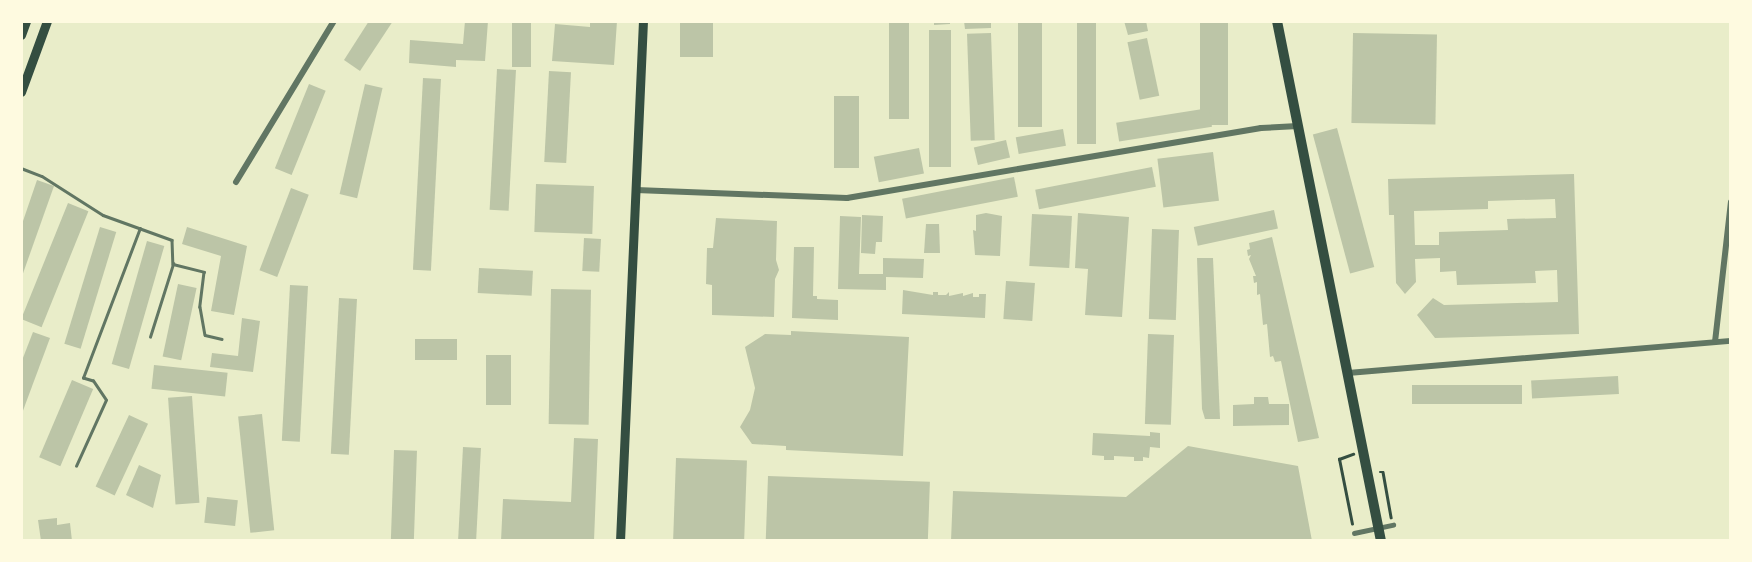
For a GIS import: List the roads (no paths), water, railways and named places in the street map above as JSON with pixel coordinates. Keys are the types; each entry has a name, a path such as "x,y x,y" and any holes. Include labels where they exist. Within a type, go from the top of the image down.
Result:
{"main road":[{"path":"21,35 26,21"},
{"path":"21,92 47,21"},
{"path":"620,541 643,21"},
{"path":"1277,21 1381,541"}],"street":[{"path":"236,182 334,21"},
{"path":"636,190 847,198 1261,128 1298,126"},
{"path":"1715,342 1731,202"},
{"path":"1348,373 1731,341"},
{"path":"1353,533 1393,525"}],"lane":[{"path":"21,168 42,176 103,215 172,240 173,264 150,337"},
{"path":"76,466 106,400 93,382 83,378 139,228"},
{"path":"173,264 204,272 200,307 205,335 222,340"}]}
